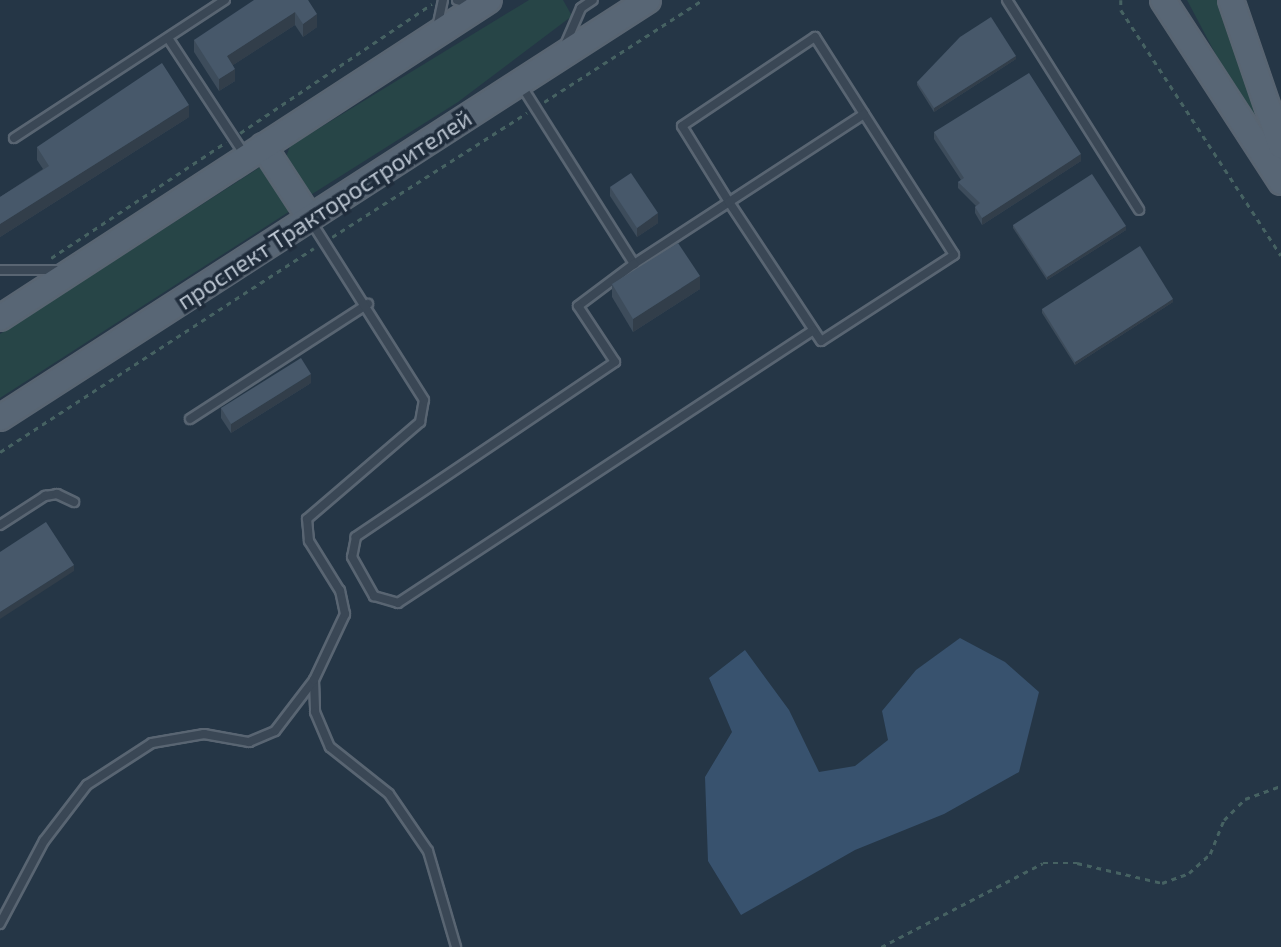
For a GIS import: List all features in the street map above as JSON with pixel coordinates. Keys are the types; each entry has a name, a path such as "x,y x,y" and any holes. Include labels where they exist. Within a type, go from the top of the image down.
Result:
{"main road":[{"name":"проспект Тракторостроителей","path":"0,418 648,0"},
{"path":"1163,0 1281,183"},
{"path":"1231,0 1281,146"},
{"path":"0,318 74,270 247,148 436,34 475,2"},
{"path":"247,148 310,218"}],"lane":[{"path":"15,138 225,0"},
{"path":"436,34 443,0"},
{"path":"559,57 578,4 593,0"},
{"path":"1007,0 1139,210"},
{"path":"815,37 864,114 954,254 821,341 682,126 815,37"},
{"path":"168,38 247,148"},
{"path":"520,83 634,264"},
{"path":"813,330 398,603 374,596 352,557 356,537 615,362 578,306 634,264 864,114"},
{"path":"0,924 44,841 110,765 180,736 262,738 286,720 314,680 345,614 341,591 309,541 307,519 420,422 424,401 368,304 310,218"},
{"path":"0,270 74,270"},
{"path":"190,419 368,304"},
{"path":"0,525 45,496 57,494 74,502"},
{"path":"314,680 315,712 330,747 389,794 428,851 456,947"}],"path":[{"path":"542,103 702,0"},
{"path":"1121,0 1121,9 1281,255"},
{"path":"240,133 431,4"},
{"path":"335,236 528,112"},
{"path":"33,270 247,148"},
{"path":"0,452 314,248"},
{"path":"881,947 1043,863 1077,863 1162,883 1189,873 1210,854 1224,820 1245,799 1281,786"}],"green space":[{"path":"529,0 563,0 572,16 458,102 309,196 285,160 290,146"},
{"path":"1187,0 1223,0 1272,150 1252,123"},
{"path":"265,164 293,207 290,211 0,398 0,334"}],"water":[{"path":"960,638 1005,662 1039,692 1019,772 944,814 855,850 741,915 708,861 705,777 732,732 709,678 745,650 789,710 819,772 855,766 888,740 882,711 916,670"}],"building":[{"path":"254,0 308,0 317,14 303,24 295,12 227,56 235,69 219,79 194,40"},
{"path":"991,17 1016,56 934,108 917,82 960,37"},
{"path":"162,63 189,105 0,224 0,197 49,166 37,147"},
{"path":"1029,73 1081,154 982,218 975,207 980,203 958,182 964,178 934,132"},
{"path":"631,173 658,213 637,228 610,187"},
{"path":"1092,174 1126,226 1047,277 1013,225"},
{"path":"678,243 700,276 633,319 612,284"},
{"path":"1140,246 1173,299 1075,362 1042,309"},
{"path":"301,358 311,374 231,424 221,408"},
{"path":"46,522 74,565 0,612 0,552"}]}
